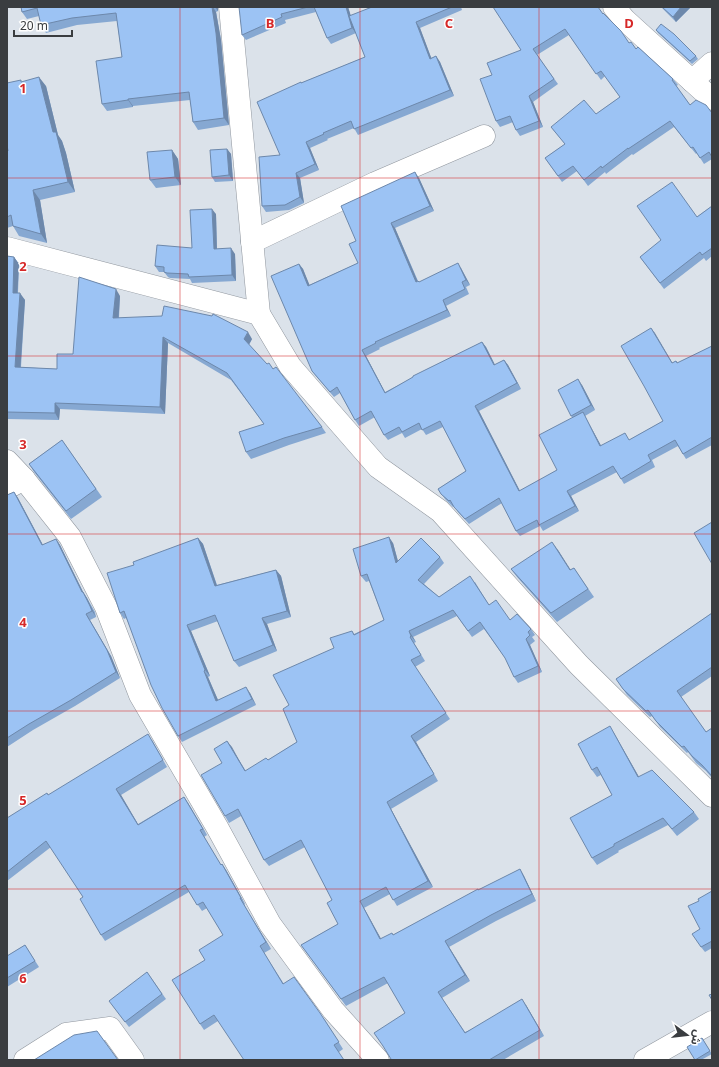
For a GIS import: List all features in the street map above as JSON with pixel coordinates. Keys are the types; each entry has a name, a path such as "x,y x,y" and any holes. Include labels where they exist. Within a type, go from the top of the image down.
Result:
{"street":[{"path":"230,7 259,314 290,366 378,467 440,512 579,665 712,796"},
{"path":"614,7 624,20 712,99"},
{"path":"692,81 712,63"},
{"path":"252,242 375,183 484,136"},
{"path":"7,248 259,314"},
{"path":"7,461 15,484 70,536 106,606 140,695 217,827 270,924 334,1010 378,1060"},
{"path":"646,1060 712,1022"},
{"path":"24,1060 66,1034 110,1028 133,1060"}],"building":[{"path":"21,7 212,7 224,118 193,122 189,92 128,99 102,104 96,61 122,57 116,13 72,18 41,25 37,8 22,12"},
{"path":"239,7 308,7 281,14 282,17 242,35"},
{"path":"314,7 346,7 352,28 327,38"},
{"path":"372,7 452,7 416,22 430,59 436,56 450,90 354,129 351,121 306,142 315,164 296,173 300,197 285,205 262,206 259,157 280,155 257,102 301,82 365,57 349,16"},
{"path":"493,7 598,7 603,14 621,31 629,43 631,42 636,49 638,47 673,79 672,80 690,105 696,100 706,105 712,113 712,157 709,152 700,158 693,147 691,148 670,121 628,148 602,168 601,166 584,180 573,166 558,176 545,158 565,144 551,127 584,100 596,114 620,97 601,71 596,74 565,29 533,49 554,79 529,96 539,121 516,130 510,116 496,121 480,79 492,75 487,63 521,50"},
{"path":"662,7 681,7 673,17"},
{"path":"661,24 674,34 696,56 690,61 656,30"},
{"path":"39,77 53,132 56,132 68,182 33,190 41,234 13,226 11,215 7,217 7,83 21,80 21,82"},
{"path":"227,149 229,175 212,177 210,150"},
{"path":"172,150 175,177 150,180 147,152"},
{"path":"415,172 430,206 391,223 416,282 419,282 458,263 466,280 462,282 465,289 443,300 447,310 375,342 376,343 362,350 385,393 413,376 482,342 494,365 504,360 517,383 475,406 519,491 557,470 539,435 583,412 600,446 625,433 629,440 663,421 621,346 651,328 672,363 676,361 677,363 712,346 712,437 683,454 675,440 648,455 651,461 621,479 613,466 567,491 575,506 539,525 537,520 516,531 499,498 465,519 450,500 449,501 441,494 438,489 466,471 440,421 422,430 419,423 402,432 399,427 384,435 371,411 355,420 337,387 330,392 312,371 271,276 299,264 308,286 358,263 349,244 356,241 341,206"},
{"path":"672,182 697,217 712,206 712,248 702,255 700,252 660,283 640,257 661,240 637,206"},
{"path":"212,209 214,249 231,248 232,275 189,277 188,274 167,273 164,272 164,267 155,266 157,245 192,248 190,210"},
{"path":"7,256 14,257 13,293 20,293 15,367 57,369 57,354 73,354 79,277 116,289 113,318 162,316 164,306 212,316 213,314 248,332 244,339 267,364 269,363 273,369 276,367 322,427 284,438 246,452 239,432 264,424 227,373 163,337 160,407 55,403 55,413 7,412"},
{"path":"578,379 591,405 571,416 558,390"},
{"path":"62,440 96,489 66,511 29,464"},
{"path":"14,492 42,545 56,539 92,611 86,614 107,650 116,672 7,738 7,495"},
{"path":"712,522 712,564 694,533"},
{"path":"389,537 396,563 421,538 440,557 418,580 439,597 470,576 489,605 496,600 510,620 517,614 531,629 528,632 530,635 526,639 538,666 514,677 505,658 480,622 468,631 453,610 409,631 410,637 421,655 411,660 446,713 411,736 434,774 387,802 428,881 393,900 386,887 360,901 380,939 392,933 393,935 478,889 520,869 532,894 445,941 465,975 438,992 465,1033 522,999 540,1030 489,1060 390,1060 391,1059 374,1033 405,1013 384,977 341,999 301,945 338,924 327,903 332,900 301,840 264,860 238,809 225,816 201,775 222,763 214,749 227,741 245,771 266,758 268,760 297,742 283,709 289,705 273,675 334,648 330,638 352,631 354,635 384,620 367,574 361,576 353,549"},
{"path":"198,538 215,586 276,570 287,611 262,618 273,645 234,661 215,615 187,625 216,701 246,687 252,699 178,736 151,685 124,611 120,613 107,573 134,565 133,562"},
{"path":"552,542 570,570 574,568 588,589 551,613 511,569"},
{"path":"712,613 712,667 677,691 706,732 712,728 712,776 684,746 682,747 656,721 648,710 646,711 623,689 616,679"},
{"path":"610,726 638,777 652,770 694,812 672,829 663,818 614,844 614,846 592,858 570,818 612,795 597,767 592,770 578,744"},
{"path":"148,734 163,760 116,789 138,825 184,797 203,829 200,830 221,865 222,864 266,942 260,946 283,984 294,977 339,1042 334,1045 344,1060 244,1060 214,1015 200,1024 172,980 205,960 199,950 223,935 203,902 197,905 185,885 101,935 80,899 83,897 46,841 7,872 7,818 47,793 48,795"},
{"path":"712,891 712,941 701,947 692,934 700,929 688,906 699,901 698,899"},
{"path":"25,945 35,961 7,978 7,956"},
{"path":"147,972 162,994 125,1022 109,1001"},
{"path":"97,1031 118,1060 34,1060 74,1035"},
{"path":"702,1038 710,1051 695,1060 687,1047"}]}
